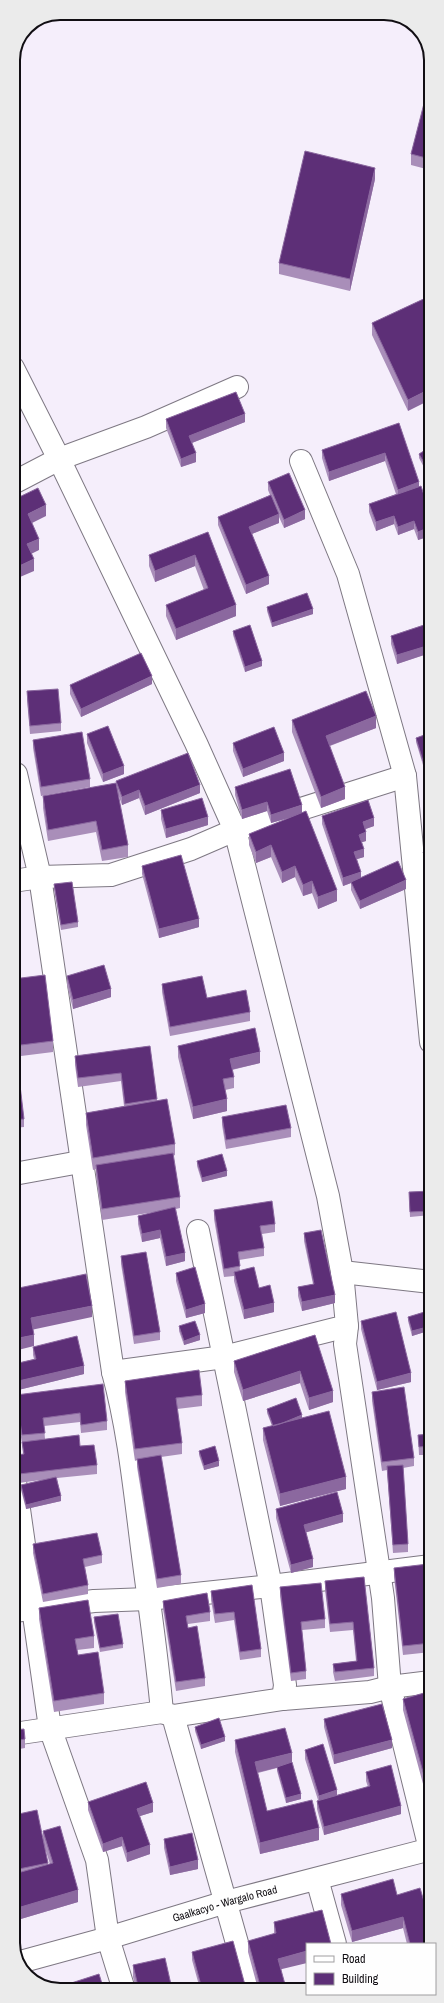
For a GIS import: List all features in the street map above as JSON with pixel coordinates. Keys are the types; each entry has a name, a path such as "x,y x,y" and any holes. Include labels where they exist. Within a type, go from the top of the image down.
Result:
{"street":[{"path":"20,382 59,459 196,743 235,830 328,1196 342,1272 347,1326 345,1344 383,1598 390,1687 424,1821"},
{"path":"20,479 59,459 146,427 237,387"},
{"path":"301,461 348,574 405,776 424,970"},
{"path":"20,880 40,877 111,875 191,849 235,830 405,776"},
{"path":"20,791 40,877 80,1162 113,1372 119,1397 132,1474 148,1599 168,1714 226,1902 248,1983"},
{"path":"20,1173 80,1162"},
{"path":"198,1230 271,1586 285,1685 283,1699"},
{"path":"342,1272 424,1281"},
{"path":"113,1372 224,1357 347,1326"},
{"path":"20,1565 23,1610 50,1728 97,1860 108,1938 122,1983"},
{"path":"23,1610 94,1601 148,1599 271,1586 378,1571 424,1567"},
{"path":"20,1733 283,1699 370,1692 390,1687 424,1683"},
{"name":"Gaalkacyo - Wargalo Road","path":"24,1961 108,1938 226,1902 424,1851"},
{"path":"317,1879 335,1943"}],"building":[{"path":"424,103 424,157 411,154"},
{"path":"305,151 375,168 350,279 279,263"},
{"path":"424,299 424,392 408,400 372,323"},
{"path":"236,392 245,414 189,436 196,453 181,459 166,419"},
{"path":"399,423 419,482 398,490 385,453 329,472 322,450"},
{"path":"424,451 424,463 419,454"},
{"path":"289,473 305,510 284,520 268,482"},
{"path":"421,486 424,495 424,530 418,532 414,521 398,527 394,516 376,522 369,504"},
{"path":"38,488 46,505 28,514 39,539 27,544 34,559 20,566 20,497"},
{"path":"271,495 279,514 249,527 269,576 246,585 218,517"},
{"path":"208,532 236,605 176,629 166,605 208,588 195,555 155,571 149,555"},
{"path":"307,593 313,609 272,623 267,607"},
{"path":"250,625 262,661 245,667 233,631"},
{"path":"424,625 424,647 397,655 391,636"},
{"path":"141,653 152,676 81,709 70,685"},
{"path":"58,689 61,723 30,726 27,691"},
{"path":"366,691 376,716 326,736 345,787 321,797 292,720"},
{"path":"108,726 124,766 103,774 87,734"},
{"path":"274,727 284,753 243,769 233,743"},
{"path":"82,732 90,779 41,787 33,740"},
{"path":"424,735 423,761 416,738"},
{"path":"188,753 200,785 145,806 139,790 122,797 116,781"},
{"path":"290,769 302,805 271,815 267,802 242,810 235,787"},
{"path":"116,783 128,845 102,850 96,821 48,830 43,796"},
{"path":"202,798 208,817 166,829 161,810"},
{"path":"368,800 374,818 363,822 366,832 359,835 364,849 354,852 361,872 343,878 322,816"},
{"path":"306,811 337,890 318,897 312,881 303,885 295,866 282,872 271,845 256,852 249,834"},
{"path":"181,855 199,919 159,929 142,866"},
{"path":"398,861 406,880 360,901 351,882"},
{"path":"72,882 78,922 61,925 54,884"},
{"path":"104,965 111,989 73,1000 67,976"},
{"path":"45,975 53,1041 20,1045 20,978"},
{"path":"202,976 207,998 246,990 250,1012 170,1027 162,984"},
{"path":"255,1028 260,1052 230,1059 234,1077 223,1079 227,1099 193,1107 178,1046"},
{"path":"150,1046 157,1099 125,1104 121,1073 78,1078 75,1056"},
{"path":"20,1085 24,1119 20,1119"},
{"path":"167,1099 175,1144 93,1158 86,1113"},
{"path":"286,1105 291,1128 226,1140 222,1117"},
{"path":"173,1153 180,1197 102,1209 96,1165"},
{"path":"222,1154 227,1171 202,1178 197,1161"},
{"path":"424,1191 424,1211 410,1212 409,1192"},
{"path":"272,1201 275,1224 260,1226 264,1248 238,1252 240,1266 224,1269 214,1210"},
{"path":"175,1207 185,1253 166,1257 160,1230 142,1234 138,1216"},
{"path":"321,1230 335,1295 302,1302 298,1287 314,1284 304,1233"},
{"path":"146,1252 160,1332 134,1336 121,1256"},
{"path":"195,1267 205,1304 186,1310 176,1273"},
{"path":"254,1267 259,1288 270,1285 274,1303 244,1310 234,1272"},
{"path":"86,1274 92,1306 31,1318 34,1335 20,1338 20,1288"},
{"path":"396,1312 411,1373 377,1382 361,1321"},
{"path":"424,1312 424,1328 412,1331 408,1317"},
{"path":"195,1321 200,1335 184,1341 179,1326"},
{"path":"315,1335 333,1391 309,1398 300,1371 243,1390 234,1361"},
{"path":"77,1336 84,1366 20,1381 20,1363 36,1359 33,1347"},
{"path":"199,1370 202,1395 176,1398 182,1443 135,1449 125,1381"},
{"path":"103,1384 107,1421 81,1425 80,1413 43,1418 45,1433 22,1435 20,1422 20,1394"},
{"path":"404,1387 414,1458 382,1462 372,1392"},
{"path":"296,1398 302,1415 273,1426 267,1409"},
{"path":"329,1411 346,1477 280,1494 263,1428"},
{"path":"79,1435 80,1446 94,1445 97,1465 20,1474 20,1454 24,1454 22,1442"},
{"path":"418,1435 424,1435 424,1447 419,1447"},
{"path":"215,1446 219,1461 204,1466 199,1451"},
{"path":"161,1455 181,1575 157,1579 137,1459"},
{"path":"403,1465 408,1544 393,1545 387,1466"},
{"path":"56,1477 61,1496 26,1505 21,1485"},
{"path":"337,1492 343,1514 304,1525 313,1559 291,1565 276,1509"},
{"path":"97,1533 102,1555 83,1559 88,1585 43,1594 33,1544"},
{"path":"424,1564 424,1644 403,1646 394,1568"},
{"path":"364,1577 374,1668 335,1672 333,1664 357,1661 353,1622 330,1624 325,1581"},
{"path":"321,1583 325,1619 301,1622 306,1671 291,1673 280,1587"},
{"path":"252,1585 261,1649 240,1652 234,1612 215,1614 211,1591"},
{"path":"207,1593 210,1612 186,1616 188,1628 197,1626 205,1678 176,1682 163,1601"},
{"path":"88,1600 94,1636 75,1639 78,1655 98,1652 104,1693 54,1701 39,1608"},
{"path":"118,1614 123,1644 100,1648 94,1617"},
{"path":"424,1693 424,1776 403,1699"},
{"path":"382,1704 392,1740 334,1755 324,1719"},
{"path":"219,1718 225,1737 201,1745 195,1727"},
{"path":"285,1728 292,1753 255,1762 267,1811 312,1800 319,1828 260,1843 235,1740"},
{"path":"20,1729 24,1729 25,1739 20,1740"},
{"path":"323,1744 337,1790 319,1796 305,1750"},
{"path":"292,1762 301,1794 286,1798 277,1767"},
{"path":"391,1765 401,1806 324,1827 317,1801 370,1786 366,1772"},
{"path":"146,1782 153,1803 137,1809 150,1845 127,1853 122,1837 103,1844 88,1802"},
{"path":"37,1810 48,1863 20,1869 20,1814"},
{"path":"60,1826 78,1890 20,1907 20,1872 53,1863 43,1831"},
{"path":"192,1833 198,1860 170,1867 164,1839"},
{"path":"393,1879 397,1895 420,1888 424,1901 424,1943 410,1943 403,1917 352,1931 341,1894"},
{"path":"322,1910 331,1943 306,1943 306,1951 278,1959 285,1983 259,1983 248,1941 276,1933 274,1922"},
{"path":"233,1941 244,1983 200,1983 192,1952"},
{"path":"165,1958 171,1983 137,1983 133,1965"},
{"path":"99,1974 102,1983 71,1983"}]}
